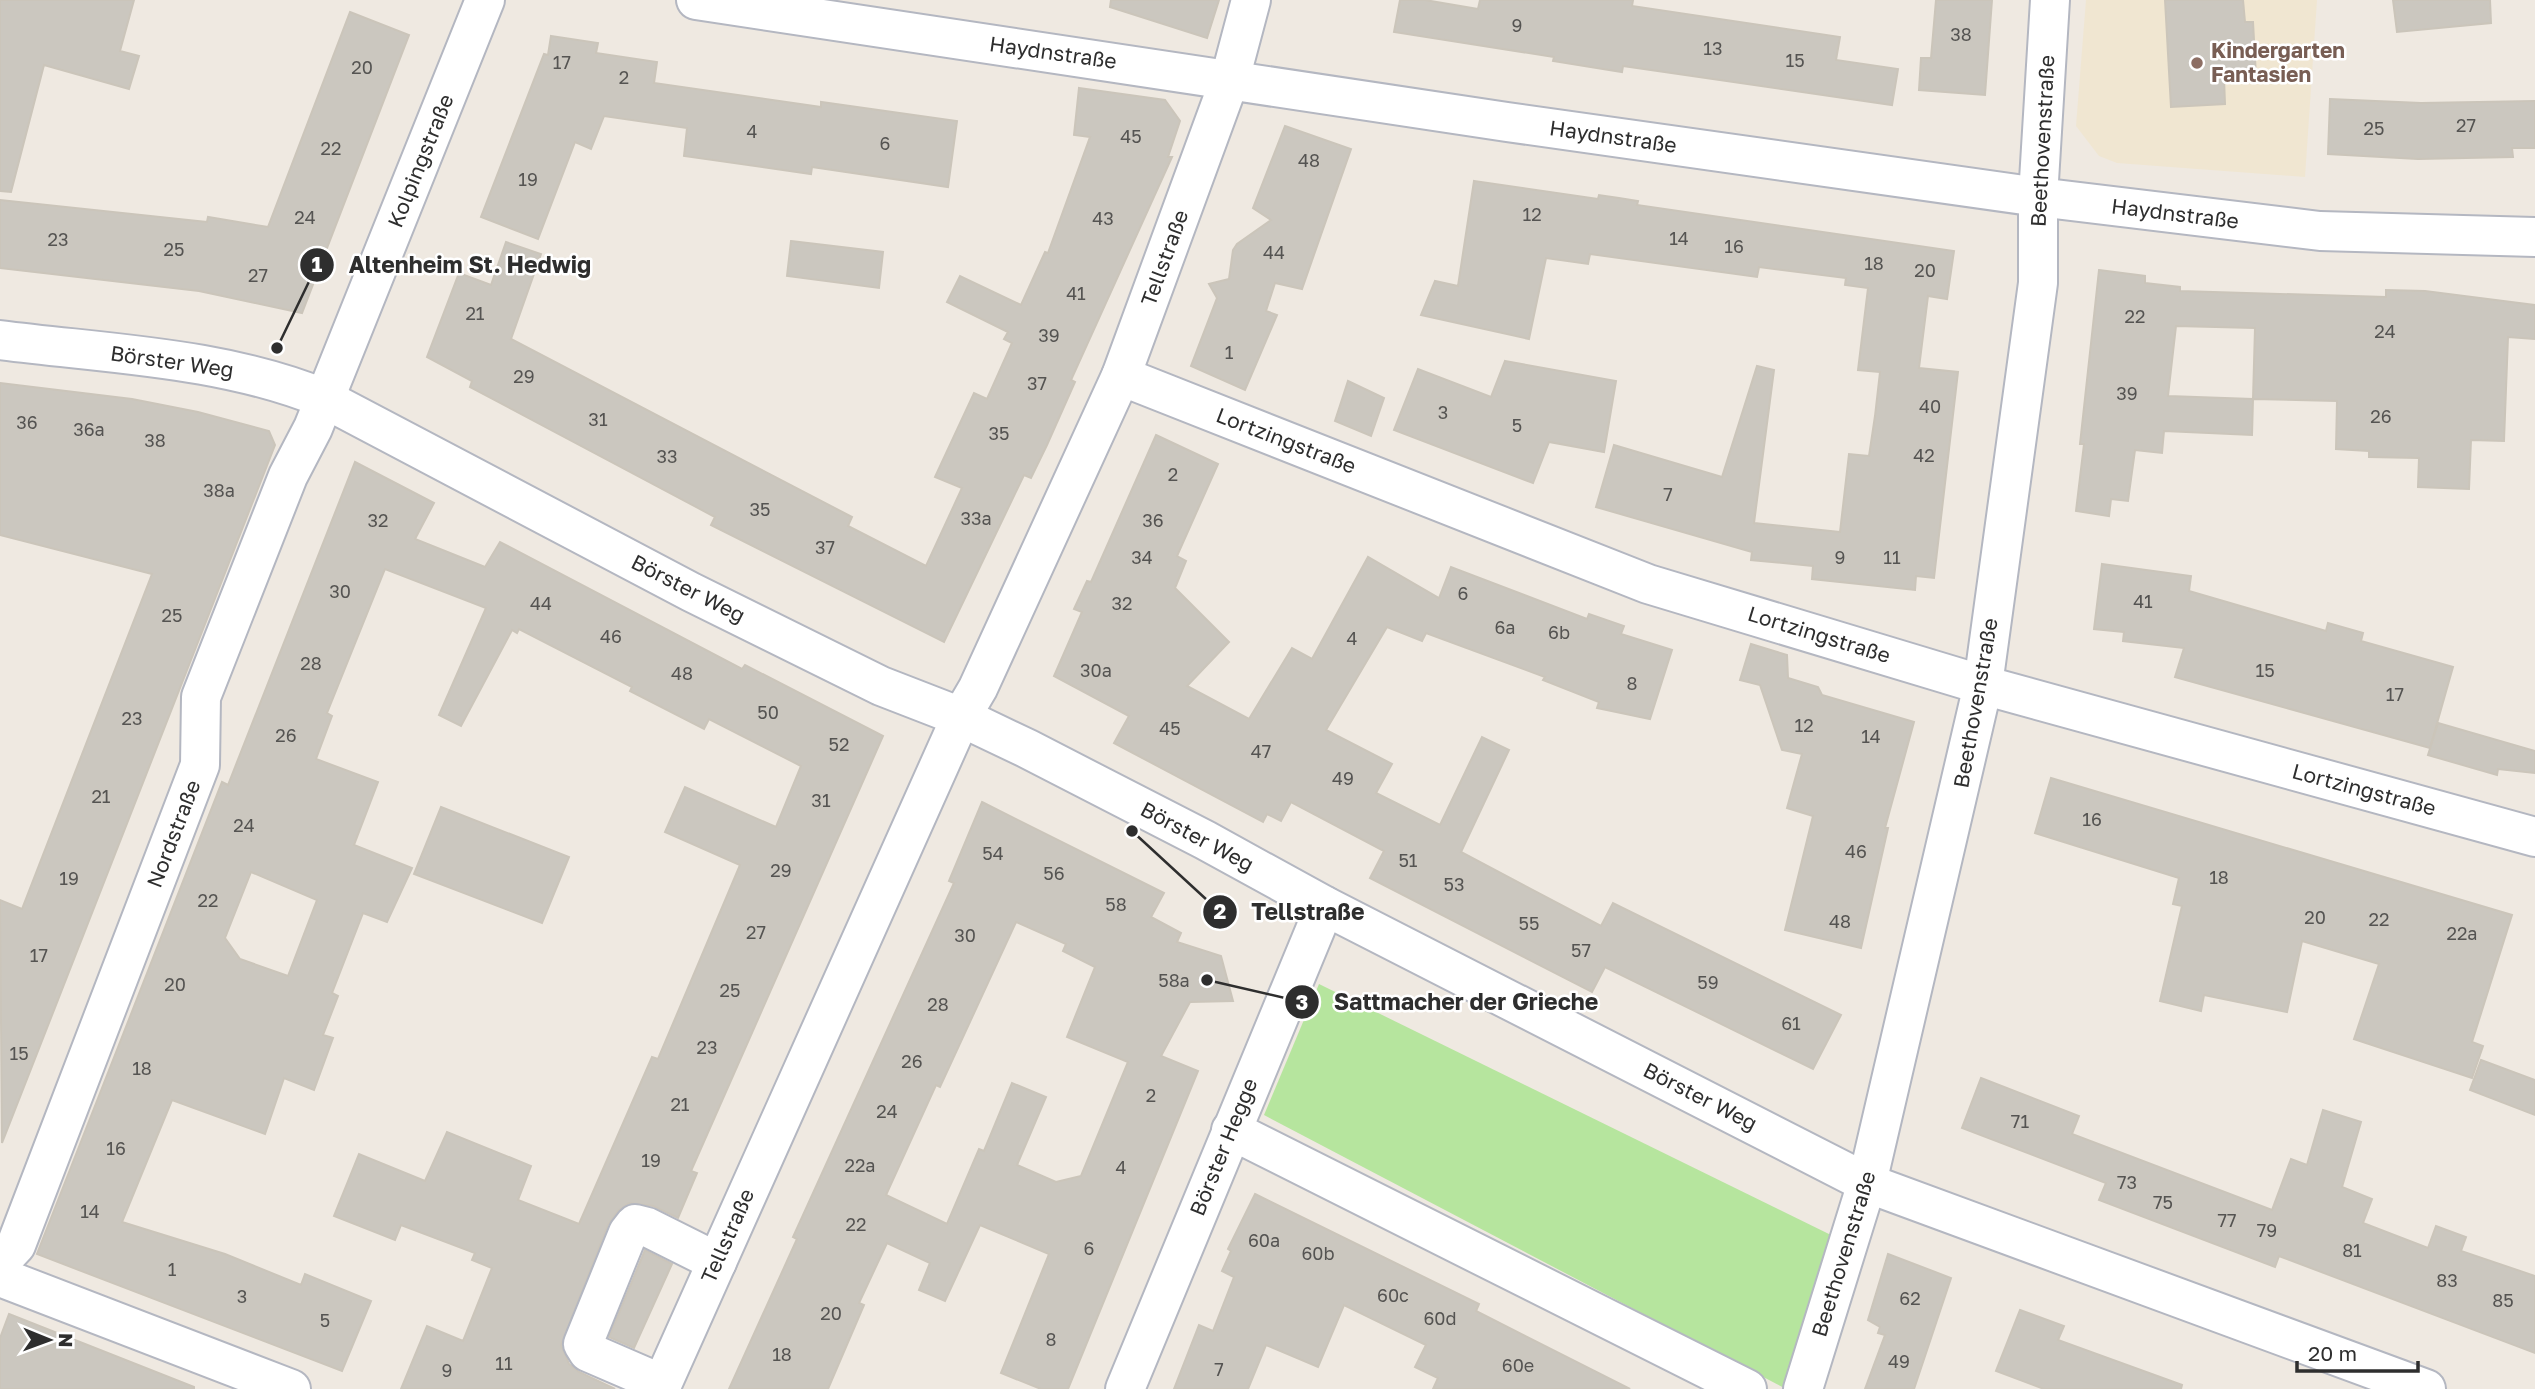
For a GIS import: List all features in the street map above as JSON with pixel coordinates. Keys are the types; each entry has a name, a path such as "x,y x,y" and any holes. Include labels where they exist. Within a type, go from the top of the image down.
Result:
{"street":[{"name":"Kolpingstraße","path":"325,399 485,0"},
{"name":"Haydnstraße","path":"696,0 1507,122 2038,197 2320,231 2535,237"},
{"name":"Tellstraße","path":"661,1387 961,717 978,688 1121,376 1230,79 1251,0"},
{"name":"Beethovenstraße","path":"1803,1389 1867,1183 1983,685 2038,283 2038,197 2050,0"},
{"name":"Börster Weg","path":"0,340 234,369 294,386 325,399 691,592 881,686 961,717 1205,840 1325,906 1867,1183 2426,1389"},
{"name":"Lortzingstraße","path":"1121,376 1648,584 1983,685 2535,837"},
{"name":"Nordstraße","path":"0,1262 16,1245 200,765 201,697 288,475 325,399"},
{"name":"Börster Hegge","path":"1125,1389 1325,906"},
{"path":"1231,1130 1747,1389"},
{"path":"661,1387 588,1352 583,1344 628,1233 635,1224 647,1227 717,1262"},
{"path":"0,1278 291,1389"}],"shaded area":[{"name":"Kindergarten Fantasien","path":"2086,0 2317,0 2305,177 2117,163 2099,156 2076,126"}],"green space":[{"path":"1319,984 1833,1236 1786,1389 1264,1115"}],"building":[{"path":"0,0 134,0 120,51 139,56 129,89 44,65 11,192 0,191"},
{"path":"1111,0 1219,0 1207,38 1110,7"},
{"path":"1400,0 1425,0 1478,9 1480,0 1633,0 1632,6 1840,37 1836,60 1898,69 1892,105 1623,66 1622,72 1553,61 1554,57 1394,32"},
{"path":"1936,0 1992,0 1985,95 1919,90 1921,58 1931,58"},
{"path":"2165,0 2243,0 2245,22 2253,22 2256,76 2224,78 2225,104 2171,107"},
{"path":"2393,0 2490,0 2491,23 2397,32"},
{"path":"350,12 409,35 302,313 199,291 0,268 0,200 207,222 208,217 268,227"},
{"path":"551,36 598,43 596,53 657,62 654,83 821,107 821,102 957,121 948,187 812,167 811,174 684,156 687,128 604,116 591,149 575,142 538,239 481,217 544,54 548,55"},
{"path":"1079,88 1165,100 1180,121 1168,157 1172,157 1071,380 1075,382 1047,445 1031,478 1024,475 944,642 711,525 715,517 470,387 472,381 427,357 459,273 491,285 506,242 541,254 511,339 852,517 848,526 926,566 962,488 935,477 974,393 987,399 1012,343 1004,339 1008,332 947,302 960,276 1021,305 1045,252 1048,253 1090,137 1074,135"},
{"path":"2330,99 2421,103 2535,101 2535,148 2512,148 2513,157 2418,159 2328,154"},
{"path":"1285,126 1351,149 1302,289 1275,283 1266,311 1277,315 1245,390 1191,366 1217,298 1209,284 1229,279 1233,250 1237,244 1271,220 1253,208"},
{"path":"1474,181 1598,199 1599,195 1638,201 1637,205 1954,251 1947,299 1928,296 1919,368 1958,372 1934,578 1916,576 1915,590 1812,579 1813,566 1751,560 1752,552 1596,507 1614,445 1722,477 1757,366 1774,370 1754,523 1840,532 1849,454 1869,456 1875,416 1880,372 1858,370 1868,288 1845,285 1846,278 1759,267 1757,277 1590,254 1588,264 1546,258 1529,339 1421,315 1435,281 1458,286"},
{"path":"791,241 883,252 879,288 787,276"},
{"path":"2099,270 2145,276 2145,283 2180,287 2180,291 2386,297 2386,290 2425,291 2535,305 2535,339 2508,337 2504,441 2471,440 2469,489 2418,487 2419,458 2369,457 2369,451 2336,449 2337,401 2253,399 2252,435 2164,431 2162,453 2135,450 2128,501 2111,499 2109,516 2076,511 2084,444 2080,444","holes":["2176,326 2255,328 2253,399 2168,396"]},
{"path":"1505,361 1616,381 1604,452 1549,442 1533,483 1394,430 1418,369 1491,397"},
{"path":"1348,381 1384,398 1371,436 1335,421"},
{"path":"0,383 132,399 198,412 269,431 275,445 2,1143 0,900 22,909 152,574 0,535"},
{"path":"1156,435 1218,464 1177,556 1186,561 1175,588 1229,642 1187,686 1249,719 1292,648 1312,659 1368,557 1439,598 1451,567 1587,619 1589,614 1624,626 1621,634 1672,650 1650,719 1597,708 1599,702 1543,680 1545,677 1426,633 1422,641 1387,627 1326,730 1392,764 1376,793 1440,825 1482,737 1509,750 1461,852 1601,926 1613,903 1841,1015 1813,1069 1605,967 1592,992 1370,878 1384,851 1291,802 1281,821 1267,814 1263,822 1114,743 1129,716 1054,676 1082,612 1074,609 1087,581 1091,582"},
{"path":"355,462 434,503 415,539 485,567 500,542 742,669 745,665 883,736 691,1171 697,1173 678,1218 653,1206 629,1203 618,1211 608,1225 561,1345 569,1364 579,1372 615,1389 401,1389 427,1326 463,1341 492,1268 472,1260 475,1253 401,1225 395,1240 334,1216 359,1154 425,1181 447,1132 531,1166 518,1200 579,1224 652,1057 658,1059 740,865 665,832 685,787 776,827 801,766 709,719 704,729 630,691 632,687 519,629 517,633 512,630 461,726 439,715 486,608 385,569 327,713 332,716 316,759 378,782 354,845 412,868 387,922 363,913 332,993 338,996 323,1035 333,1038 314,1090 284,1078 265,1134 172,1100 122,1222 225,1254 301,1285 305,1274 371,1301 342,1371 37,1254 222,782 228,785","holes":["251,872 317,900 288,976 240,959 225,938"]},
{"path":"2102,564 2191,576 2189,591 2326,631 2328,623 2363,633 2361,641 2453,667 2430,748 2175,677 2184,648 2123,641 2124,632 2094,629"},
{"path":"1751,644 1787,655 1788,678 1818,687 1822,695 1914,722 1885,828 1888,828 1861,948 1785,930 1813,816 1787,808 1802,754 1782,750 1760,685 1740,680"},
{"path":"2438,723 2535,751 2535,773 2498,769 2497,775 2428,755"},
{"path":"2051,778 2512,915 2472,1042 2483,1046 2472,1078 2354,1039 2379,964 2302,941 2287,1012 2204,995 2201,1011 2160,1001 2182,906 2173,904 2179,878 2035,833"},
{"path":"982,802 1164,893 1151,917 1181,933 1177,942 1221,956 1233,1001 1190,1002 1161,1056 1198,1071 1068,1389 1041,1389 1001,1373 1049,1254 980,1225 945,1301 919,1290 930,1263 887,1243 859,1303 864,1305 828,1389 729,1389 797,1239 793,1237 954,883 949,881","holes":["1016,922 1066,944 1063,951 1095,967 1067,1037 1128,1062 1081,1176 1056,1182 1017,1165 1046,1097 1012,1083 984,1151 979,1149 947,1224 886,1195 936,1085 940,1087"]},
{"path":"441,807 569,857 542,923 414,874"},
{"path":"2481,1060 2535,1080 2535,1115 2470,1090"},
{"path":"1981,1078 2079,1116 2072,1134 2272,1210 2291,1159 2307,1165 2323,1110 2361,1122 2342,1187 2372,1199 2363,1223 2428,1248 2436,1226 2466,1237 2461,1251 2535,1276 2535,1353 2279,1256 2275,1267 2099,1200 2106,1183 1962,1128"},
{"path":"1255,1194 1479,1304 1476,1311 1630,1389 1433,1389 1438,1378 1415,1367 1426,1345 1344,1305 1318,1367 1266,1345 1248,1389 1174,1389 1199,1325 1213,1331 1234,1277 1222,1271 1231,1251 1228,1249"},
{"path":"645,1250 672,1264 634,1348 609,1337"},
{"path":"1888,1254 1951,1278 1914,1389 1865,1389 1885,1335 1878,1333 1880,1327 1868,1320"},
{"path":"2020,1310 2064,1326 2058,1340 2182,1385 2181,1389 2044,1389 1996,1371"},
{"path":"9,1314 194,1389 0,1389 0,1338"}],"place":[{"name":"Kindergarten Fantasien","path":"2197,63"},
{"name":"Altenheim St. Hedwig","path":"277,348"},
{"name":"Tellstraße","path":"1132,831"},
{"name":"Sattmacher der Grieche","path":"1207,980"}]}
